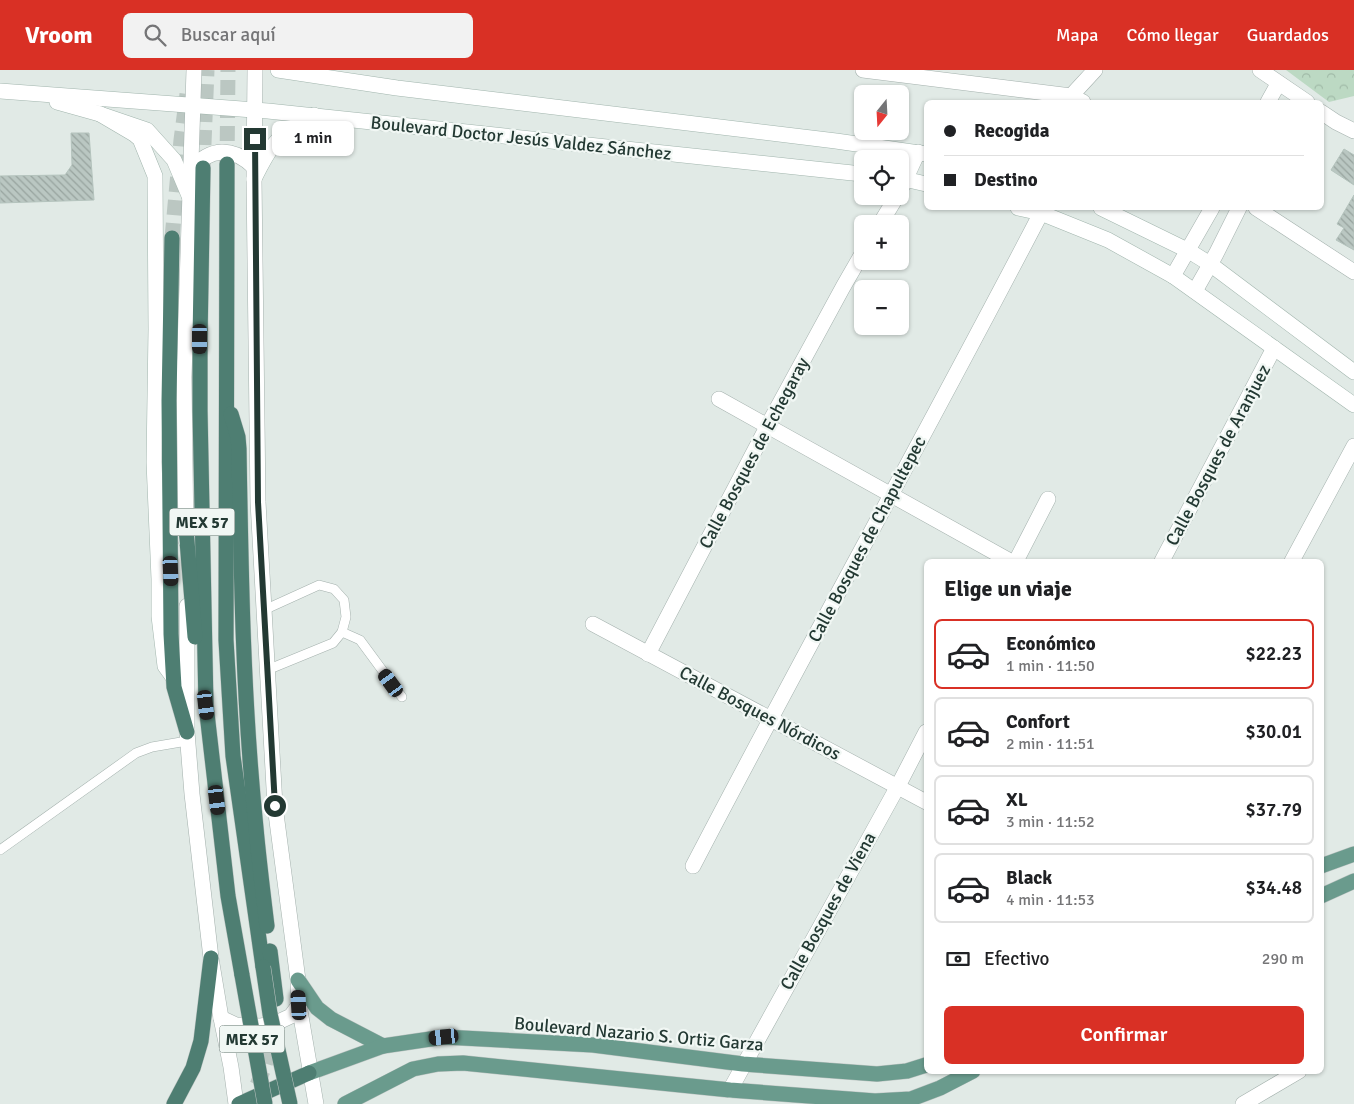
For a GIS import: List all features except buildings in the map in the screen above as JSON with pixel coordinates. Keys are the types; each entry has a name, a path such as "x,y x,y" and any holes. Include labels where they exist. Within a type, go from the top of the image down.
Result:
{"highway":[{"name":"MEX 57","path":"227,164 226,640 233,756 270,1014 290,1104"},
{"name":"MEX 57","path":"197,169 206,705 228,896 265,1104"},
{"path":"172,238 169,402 171,634 174,687 187,736"},
{"path":"226,400 238,438 239,449 240,566 248,720 256,827 276,999"},
{"path":"186,529 195,649 206,705"},
{"path":"174,1104 192,1068 201,1042 211,958"},
{"name":"Boulevard Nazario S. Ortiz Garza","path":"238,1104 309,1073"}],"main road":[{"path":"1324,865 1354,854"},
{"path":"1324,895 1354,881"},
{"path":"298,980 317,1008 331,1019 383,1046"},
{"name":"Boulevard Nazario S. Ortiz Garza","path":"309,1073 383,1046 444,1037 593,1045 743,1064 877,1074 907,1071 924,1066"},
{"path":"344,1104 414,1069 438,1064 463,1063 730,1090 912,1102 967,1074"},
{"path":"363,1104 384,1084"}],"street":[{"path":"194,70 192,105 197,169"},
{"path":"255,70 254,173 258,502 275,806 298,980 299,1005 309,1073 316,1104"},
{"name":"Boulevard Doctor Jesús Valdez Sánchez","path":"278,70 397,88 922,153"},
{"path":"336,70 397,88"},
{"path":"863,70 915,74 1077,99 1095,70"},
{"path":"1260,70 1301,100"},
{"path":"1269,100 1278,84"},
{"name":"Boulevard Doctor Jesús Valdez Sánchez","path":"0,91 255,110 854,173"},
{"path":"25,93 100,114 147,130 174,160 190,198"},
{"path":"100,114 140,139 155,176 156,329 154,462 160,579 159,616 165,666 173,678"},
{"path":"1324,114 1354,131"},
{"path":"254,173 278,138 292,127 314,116"},
{"path":"238,1104 211,958 187,736 184,376 190,198 199,161 209,154 234,153 245,159 254,173"},
{"path":"909,172 922,153"},
{"path":"909,183 924,184"},
{"path":"1027,210 1041,213 1108,240 1173,276 1354,405"},
{"path":"1105,210 1189,251 1210,264 1354,372"},
{"path":"1173,276 1211,210"},
{"path":"1195,291 1238,210"},
{"path":"1259,210 1354,272"},
{"name":"Calle Bosques de Chapultepec","path":"693,866 1041,213"},
{"name":"Calle Bosques de Echegaray","path":"648,654 768,425 854,268"},
{"name":"Calle Bosques de Aranjuez","path":"1163,559 1274,348"},
{"path":"719,399 1006,559"},
{"path":"1293,559 1354,446"},
{"path":"1017,559 1048,499"},
{"name":"Calle Bosques Nórdicos","path":"593,624 924,801"},
{"name":"Calle Bosques de Viena","path":"730,1090 924,736"},
{"path":"221,1018 236,1026 260,1026 276,1023 291,1016 299,1005"},
{"path":"1242,1104 1294,1074"}],"lane":[{"path":"264,610 319,585 334,590 344,600 346,617 342,632 333,643 267,670"},
{"path":"342,632 360,640 402,697"},
{"path":"0,850 136,752 187,736"}],"green space":[{"path":"1286,70 1354,70 1354,96 1329,102"}],"tunnel":[{"path":"203,168 207,70"},
{"path":"227,164 228,70"},
{"path":"172,238 187,94"},
{"path":"257,1085 267,1057 272,1028"}],"route":[{"path":"255,139 258,502 275,806"}]}
